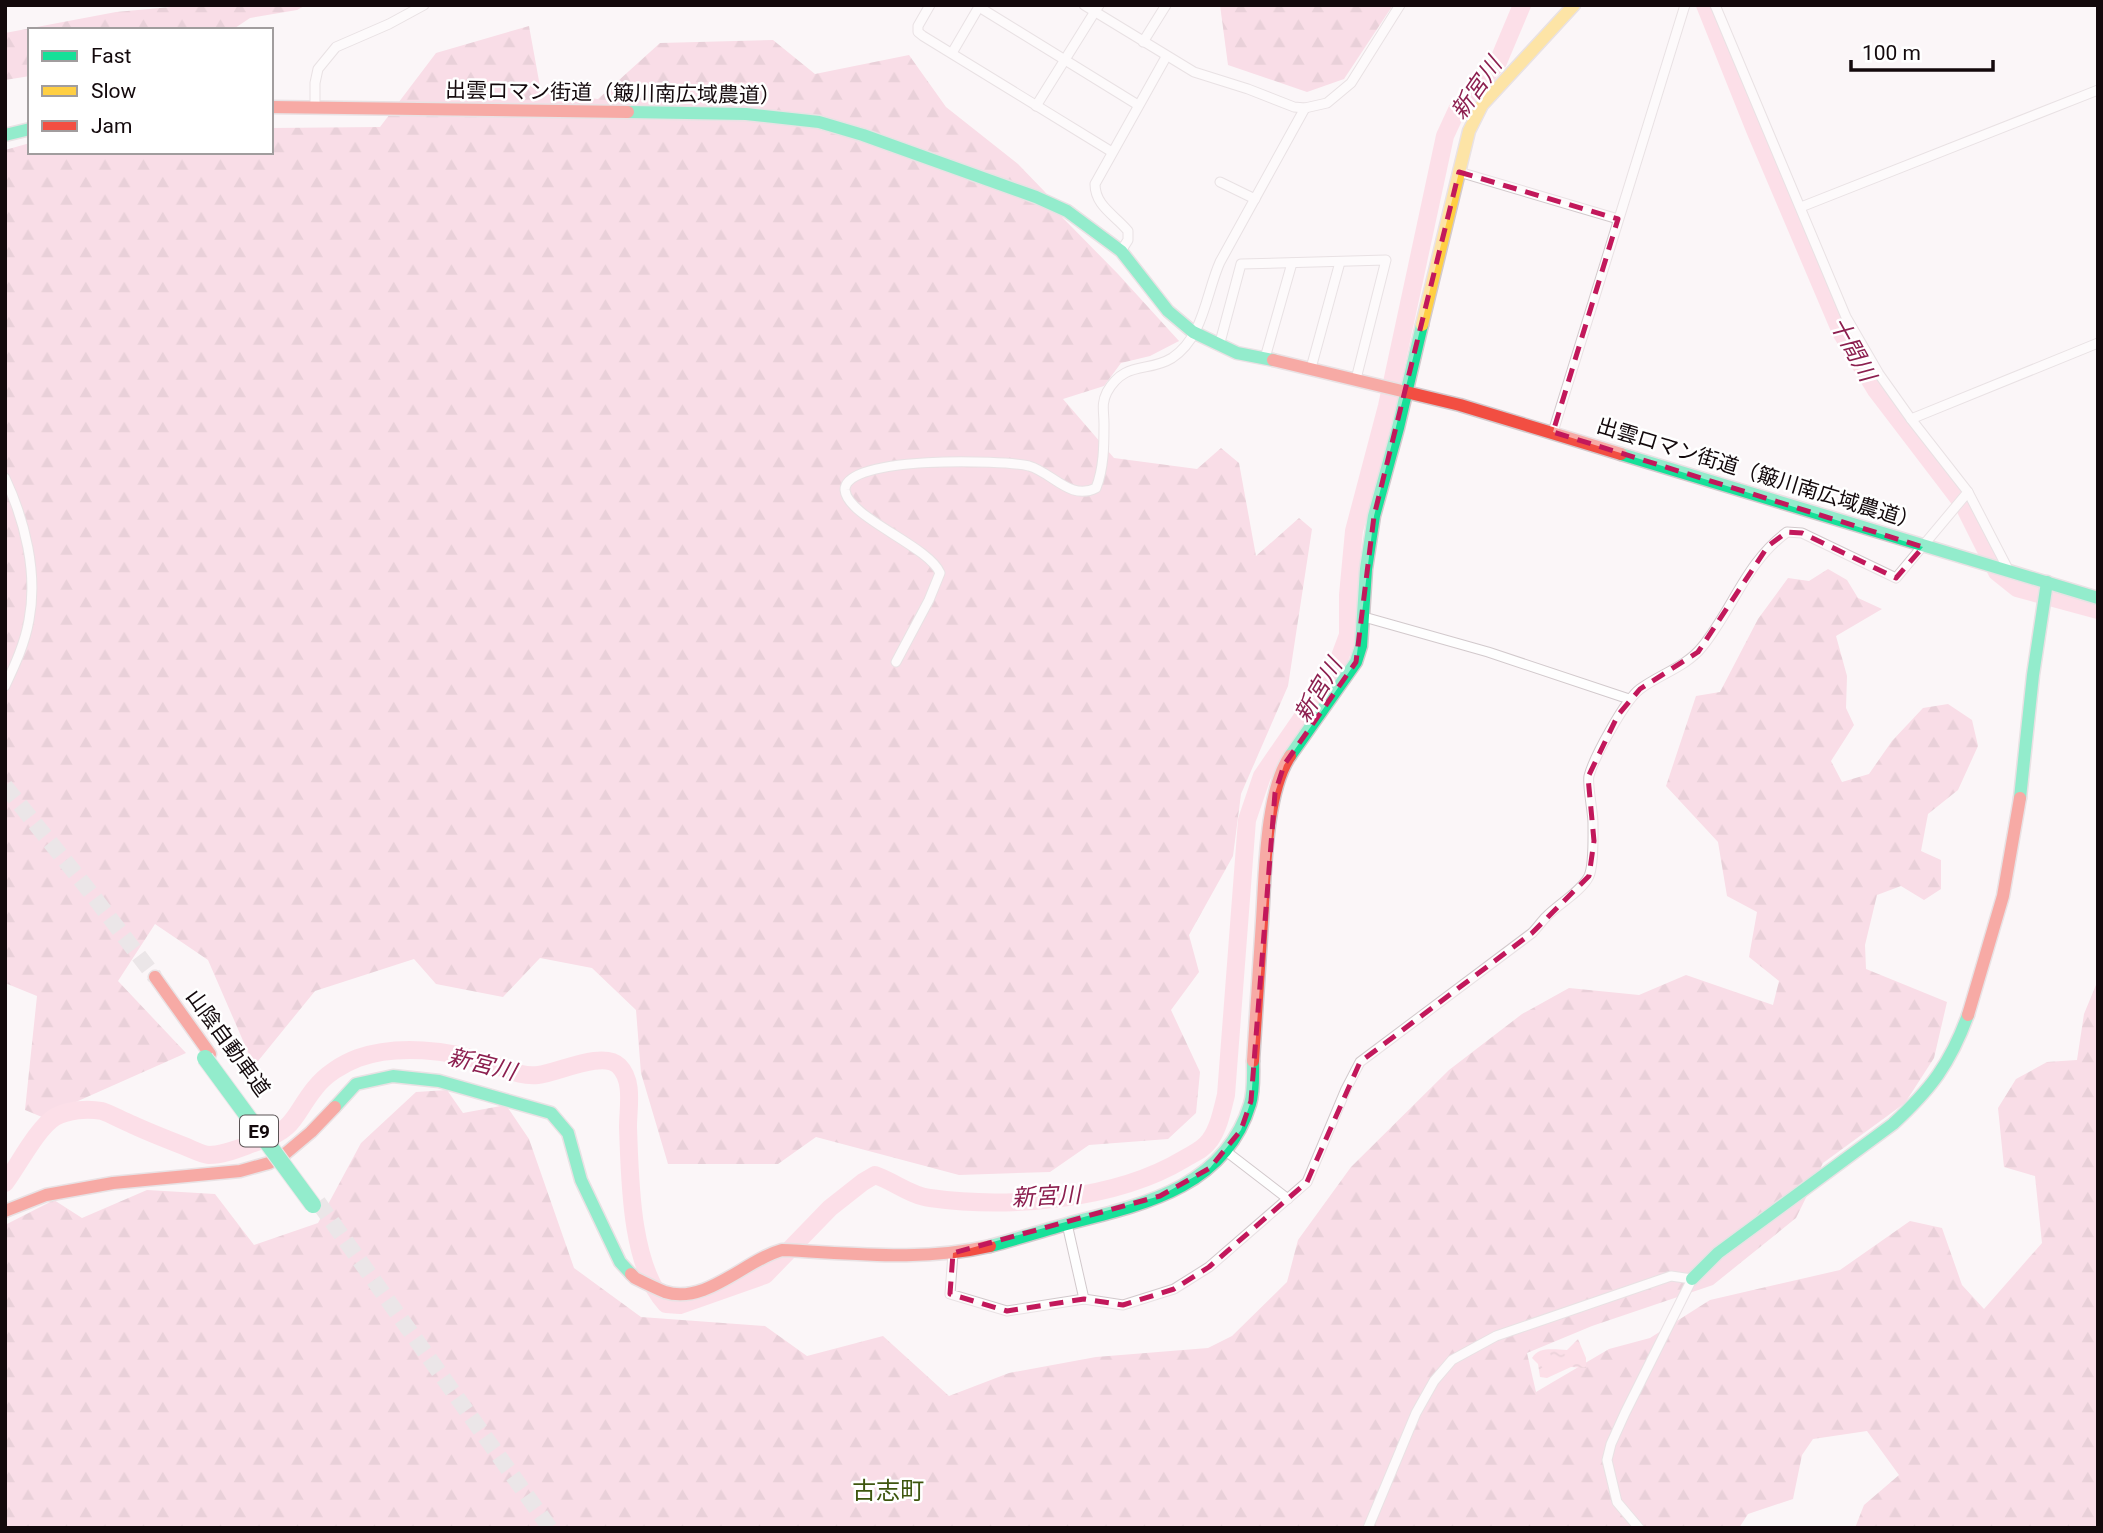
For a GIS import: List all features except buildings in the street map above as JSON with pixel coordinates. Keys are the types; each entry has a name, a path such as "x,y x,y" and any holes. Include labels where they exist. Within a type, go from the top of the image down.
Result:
{"main road":[{"path":"5,1211 46,1195 73,1190 113,1183 240,1171 269,1163 311,1132 356,1084 393,1076 439,1081 551,1113 568,1133 581,1180 620,1262 635,1278 668,1293 702,1292 767,1254 782,1250 900,1255 953,1253 989,1246 1160,1196 1210,1168 1227,1152 1241,1130 1251,1101 1266,856 1275,793 1284,765 1356,662 1364,617 1366,569 1395,389 1469,131 1482,105 1574,5"},
{"name":"出雲ロマン街道（簸川南広域農道）","path":"273,107 746,114 818,122 863,135 1036,197 1067,211 1121,250 1168,311 1193,332 1237,353 1311,368 1553,432 1923,547 2094,594"},
{"path":"5,135 28,130"},
{"path":"1692,1279 1718,1253 1893,1124 1934,1083 1947,1062 1974,996 2001,910 2019,811 2031,687 2047,582"},
{"name":"山陰自動車道","path":"151,980 315,1203"}],"street":[{"path":"315,107 318,69 336,47 424,5"},
{"path":"930,5 918,26 918,32 1112,152"},
{"path":"1084,5 1097,9 1166,57 1194,72 1294,107 1305,108 1327,103 1351,83 1400,5"},
{"path":"1143,42 1166,5"},
{"path":"1553,432 1685,5"},
{"path":"1715,5 1846,317 1879,374 1968,492 2009,571"},
{"path":"952,53 980,6 1138,105"},
{"path":"1036,106 1097,9"},
{"path":"1121,250 1128,240 1128,230 1100,203 1095,184 1166,57"},
{"path":"1801,207 2098,90"},
{"path":"897,662 940,573 938,567 865,516 850,500 845,491 851,478 876,469 915,463 1004,463 1031,467 1067,488 1080,492 1096,488 1102,474 1102,405 1108,391 1117,379 1130,370 1171,359 1184,346 1202,319 1210,284 1220,262 1305,108"},
{"path":"1459,172 1618,219"},
{"path":"1220,182 1255,199"},
{"path":"1219,346 1241,264 1386,260 1356,380"},
{"path":"1311,368 1340,261"},
{"path":"1265,358 1292,263"},
{"path":"1911,419 2098,343"},
{"path":"5,478 19,509 27,545 31,583 30,619 19,655 5,686"},
{"path":"953,1253 950,1294 1007,1311 1084,1299 1123,1306 1174,1289 1209,1268 1307,1182 1360,1062 1532,933 1547,915 1567,900 1589,876 1594,841 1593,806 1588,777 1618,715 1640,689 1698,652 1768,546 1787,532 1802,533 1896,579 1968,492"},
{"path":"1364,617 1488,652 1629,699"},
{"path":"1227,1152 1288,1199"},
{"path":"1067,1224 1084,1299"},
{"path":"1368,1528 1416,1413 1434,1381 1452,1360 1496,1336 1671,1276 1692,1279 1620,1424 1606,1460 1617,1502 1639,1528"}],"highlighted area":[{"path":"1459,172 1618,219 1553,432 1923,547 1896,578 1802,533 1787,532 1768,546 1698,652 1640,689 1618,715 1588,777 1594,841 1589,876 1532,933 1360,1062 1307,1182 1209,1267 1174,1289 1123,1305 1084,1299 1007,1311 950,1294 953,1253 1160,1196 1210,1168 1241,1130 1251,1101 1275,793 1284,765 1356,662 1374,516"}],"green space":[{"path":"193,5 306,5 297,10 250,18 235,28 31,28 116,12"},
{"path":"1220,5 1393,5 1344,79 1307,92 1228,65"},
{"path":"529,26 541,92 598,99 660,43 773,40 815,74 909,55 946,107 1018,164 1045,192 1063,218 1179,341 1150,356 1121,363 1104,386 1063,399 1114,458 1197,469 1221,448 1239,463 1256,556 1299,518 1312,529 1288,686 1241,794 1233,856 1189,935 1199,972 1171,1010 1200,1072 1196,1113 1168,1139 1089,1145 1050,1172 959,1175 816,1137 778,1164 668,1164 641,1073 636,1010 592,968 540,958 503,997 436,984 414,959 315,991 254,1066 208,960 155,924 118,981 186,1053 42,1117 25,1110 37,996 5,983 5,150 28,144 28,154 273,154 273,128 380,127 436,53"},
{"path":"28,29 28,76 5,80 5,33"},
{"path":"1828,569 1847,580 1858,598 1882,609 1836,636 1847,676 1846,708 1854,725 1831,761 1842,782 1869,774 1892,741 1923,708 1948,704 1972,720 1978,746 1958,790 1928,814 1921,851 1941,860 1941,889 1924,900 1901,886 1877,895 1865,945 1866,969 1947,1002 1934,1058 1905,1103 1823,1163 1796,1218 1713,1285 1592,1326 1527,1353 1536,1392 1609,1349 1650,1338 1710,1300 1840,1270 1910,1221 1942,1228 1962,1285 1984,1309 2042,1243 2035,1176 2004,1167 1998,1108 2016,1079 2047,1062 2077,1060 2084,1014 2098,980 2098,1528 1855,1528 1864,1505 1899,1475 1867,1431 1813,1439 1802,1455 1793,1499 1748,1514 1739,1528 5,1528 5,1225 54,1200 82,1218 147,1190 215,1194 254,1245 318,1223 361,1143 416,1092 447,1090 463,1113 506,1105 529,1139 574,1268 641,1317 765,1326 807,1356 883,1336 949,1396 1009,1373 1096,1357 1208,1348 1232,1336 1287,1282 1298,1240 1351,1167 1449,1070 1522,1014 1569,988 1639,995 1686,975 1773,1005 1779,981 1749,957 1757,912 1727,896 1718,842 1666,786 1696,696 1720,692 1758,619 1788,578 1809,581"}],"water":[{"path":"1578,1339 1586,1358 1586,1368 1571,1367 1547,1378 1540,1377 1538,1364 1532,1358 1535,1354 1548,1350 1567,1350"}],"waterway":[{"name":"新宮川","path":"5,1183 48,1122 72,1111 102,1111 200,1153 215,1155 260,1141 281,1131 288,1126 315,1088 329,1074 352,1060 373,1054 406,1050 440,1052 473,1058 531,1075 602,1060 619,1066 627,1079 631,1195 645,1267 654,1288 666,1304 680,1305 765,1275 830,1208 875,1175 930,1198 1027,1201 1061,1198 1127,1184 1157,1173 1201,1149 1216,1130 1226,1095 1247,820 1262,776 1335,670 1348,635 1348,595 1354,531 1387,406 1445,136 1457,110 1498,62 1522,5"},
{"name":"十間川","path":"1705,5 1841,332 1876,390 1963,504 1997,572 2017,588 2098,610"}],"tunnel":[{"path":"5,786 155,977"},
{"path":"318,1202 550,1528"}],"traffic: fast":[{"path":"628,112 746,114 819,122 1036,197 1067,211 1121,251 1168,311 1193,332 1237,353 1273,360"},
{"path":"5,135 28,129"},
{"path":"1290,756 1356,662 1361,646 1366,569 1374,516 1422,325"},
{"path":"1621,454 2098,598"},
{"path":"2020,798 2033,675 2047,582"},
{"path":"1692,1279 1718,1253 1893,1124 1938,1075 1954,1048 1968,1015"},
{"path":"205,1058 313,1205"},
{"path":"990,1246 1158,1197 1182,1186 1204,1171 1223,1154 1239,1131 1250,1104 1253,1061"},
{"path":"335,1107 356,1084 393,1076 439,1081 551,1113 568,1133 581,1180 620,1262 631,1274"}],"traffic: slow":[{"path":"1422,325 1469,131 1482,105 1574,5"}],"traffic: jam":[{"path":"273,107 628,112"},
{"path":"1273,360 1460,405 1621,454"},
{"path":"1253,1061 1268,836 1276,791 1290,756"},
{"path":"1968,1015 2003,896 2020,798"},
{"path":"155,977 210,1054"},
{"path":"5,1211 46,1195 113,1183 240,1171 269,1163 311,1132 335,1107"},
{"path":"631,1274 665,1292 680,1294 710,1287 782,1250 912,1255 939,1254 990,1246"}],"district":[{"name":"古志町","path":"888,1491"}]}
